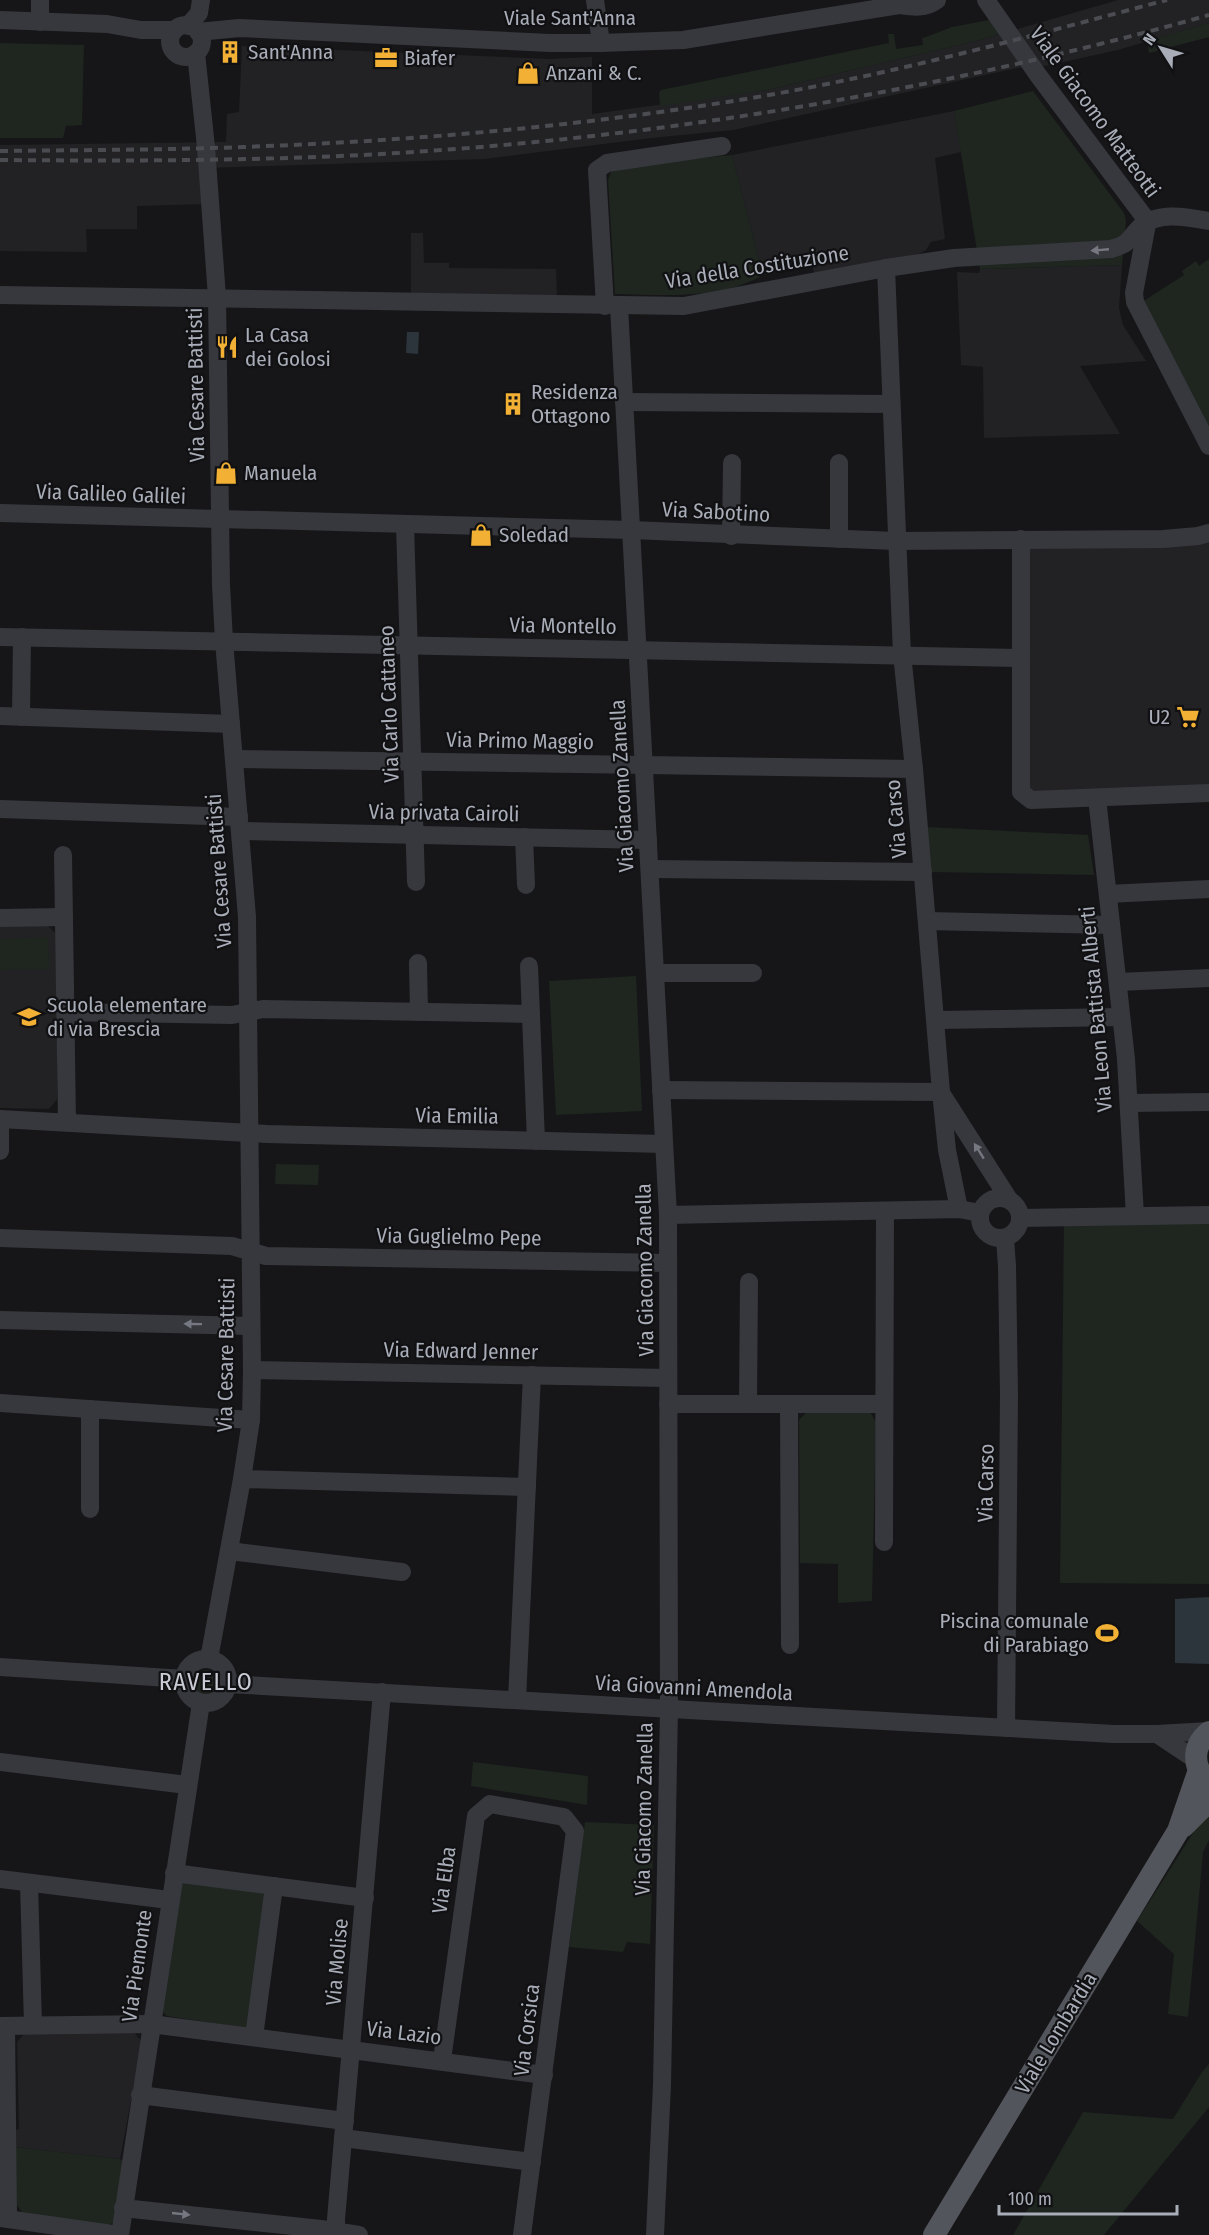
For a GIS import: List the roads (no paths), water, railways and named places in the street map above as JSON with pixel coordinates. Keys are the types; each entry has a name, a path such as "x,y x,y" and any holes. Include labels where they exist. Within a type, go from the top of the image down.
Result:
{"main road":[{"name":"Viale Lombardia","path":"934,2235 1178,1831 1201,1771 1197,1746 1209,1731"},
{"name":"Viale Lombardia","path":"1178,1831 1209,1801"}],"street":[{"path":"40,0 40,21"},
{"path":"0,20 107,24 187,42 199,13 201,0"},
{"path":"595,0 601,43"},
{"name":"Viale Sant'Anna","path":"187,42 213,39 238,28 550,43 683,40 904,2 919,7 937,0"},
{"name":"Viale Giacomo Matteotti","path":"986,0 1038,75 1148,222"},
{"name":"Via Cesare Battisti","path":"187,42 198,78 206,147 217,297 224,641 247,917 249,1012 252,1370 250,1420 242,1479 209,1659"},
{"name":"Via Giacomo Zanella","path":"655,2235 662,2085 669,1709 668,1215 624,402 597,171 607,163 722,146"},
{"path":"1209,221 1169,216 1148,222 1134,293 1135,303 1209,446"},
{"name":"Via della Costituzione","path":"0,295 684,306 886,268 963,257 1111,249 1131,241 1136,232 1148,222"},
{"name":"Via Carso","path":"886,268 902,654 941,1092 947,1150 959,1209"},
{"path":"624,402 890,404"},
{"path":"839,463 839,539"},
{"path":"731,536 732,464"},
{"name":"Via Galileo Galilei","path":"0,513 220,520"},
{"name":"Via Sabotino","path":"220,520 631,530 731,536 896,541 1163,539 1209,533"},
{"name":"Via Carlo Cattaneo","path":"405,525 416,882"},
{"path":"1021,539 1021,792 1031,800 1209,793"},
{"name":"Via Montello","path":"0,637 1021,658"},
{"path":"21,717 22,638"},
{"path":"0,716 231,724"},
{"name":"Via Primo Maggio","path":"234,759 914,770"},
{"name":"Via Leon Battista Alberti","path":"1097,798 1118,982 1129,1103 1135,1216"},
{"name":"Via privata Cairoli","path":"0,809 415,835 648,840"},
{"path":"524,837 526,885"},
{"path":"63,855 67,1122"},
{"path":"650,868 923,872"},
{"path":"1108,894 1209,889"},
{"path":"0,918 64,917"},
{"path":"927,921 1111,925"},
{"path":"418,963 419,1012"},
{"path":"529,966 536,1141"},
{"path":"655,973 753,973"},
{"path":"1118,982 1209,978"},
{"path":"65,1012 232,1015 263,1009 531,1014"},
{"path":"936,1020 1121,1017"},
{"path":"661,1090 941,1092"},
{"name":"Via Carso","path":"941,1092 1010,1201"},
{"path":"1129,1103 1209,1102"},
{"path":"0,1119 0,1151"},
{"name":"Via Emilia","path":"0,1119 249,1133 664,1144"},
{"path":"1004,1198 1010,1201 1017,1208 1020,1218 1016,1231 1005,1238 998,1238 986,1232 982,1227 980,1213 983,1208 992,1200 1004,1198"},
{"path":"668,1215 959,1209 980,1213"},
{"path":"884,1542 885,1211"},
{"path":"1020,1218 1209,1215"},
{"name":"Via Guglielmo Pepe","path":"0,1238 232,1246 266,1256 668,1263"},
{"name":"Via Carso","path":"1005,1238 1008,1266 1009,1395 1006,1728"},
{"path":"748,1404 749,1282"},
{"path":"0,1320 251,1326"},
{"name":"Via Edward Jenner","path":"252,1370 669,1378"},
{"path":"517,1700 532,1375"},
{"path":"0,1404 250,1420"},
{"path":"668,1404 884,1404"},
{"path":"789,1404 790,1645"},
{"path":"90,1409 90,1509"},
{"path":"242,1479 527,1487"},
{"path":"229,1551 402,1572"},
{"path":"209,1659 218,1662 224,1668 228,1676 228,1684 219,1700 201,1703 188,1694 184,1679 187,1670 193,1664 209,1659"},
{"path":"0,1668 184,1679"},
{"name":"Via Giovanni Amendola","path":"228,1684 1114,1734 1209,1731"},
{"name":"Via Molise","path":"336,2233 382,1692"},
{"name":"Via Piemonte","path":"119,2235 201,1703"},
{"path":"1157,1734 1201,1771"},
{"path":"0,1762 187,1785"},
{"name":"Via Elba","path":"442,2060 476,1815 490,1804 564,1817 574,1831"},
{"name":"Via Corsica","path":"522,2235 574,1831"},
{"path":"174,1873 365,1898"},
{"path":"0,1879 169,1900"},
{"path":"29,1883 33,2025"},
{"path":"254,2037 274,1886"},
{"name":"Via Lazio","path":"3,2026 151,2024 442,2060 543,2075"},
{"path":"3,2026 4,2218 119,2235"},
{"path":"140,2095 532,2162"},
{"path":"123,2208 359,2235"}],"railway":[{"path":"0,151 182,149 305,144 430,137 616,118 739,100 847,80 1167,0"},
{"path":"0,160 286,158 486,147 591,136 799,107 902,88 1005,67 1209,15"}],"place":[{"name":"Sant'Anna","path":"230,52"},
{"name":"Biafer","path":"386,58"},
{"name":"Anzani & C.","path":"528,73"},
{"name":"La Casa dei Golosi","path":"227,347"},
{"name":"Residenza Ottagono","path":"513,404"},
{"name":"Manuela","path":"226,473"},
{"name":"Soledad","path":"481,535"},
{"name":"U2","path":"1188,717"},
{"name":"Scuola elementare di via Brescia","path":"29,1017"},
{"name":"Piscina comunale di Parabiago","path":"1107,1633"}],"district":[{"name":"RAVELLO","path":"206,1682"}]}
